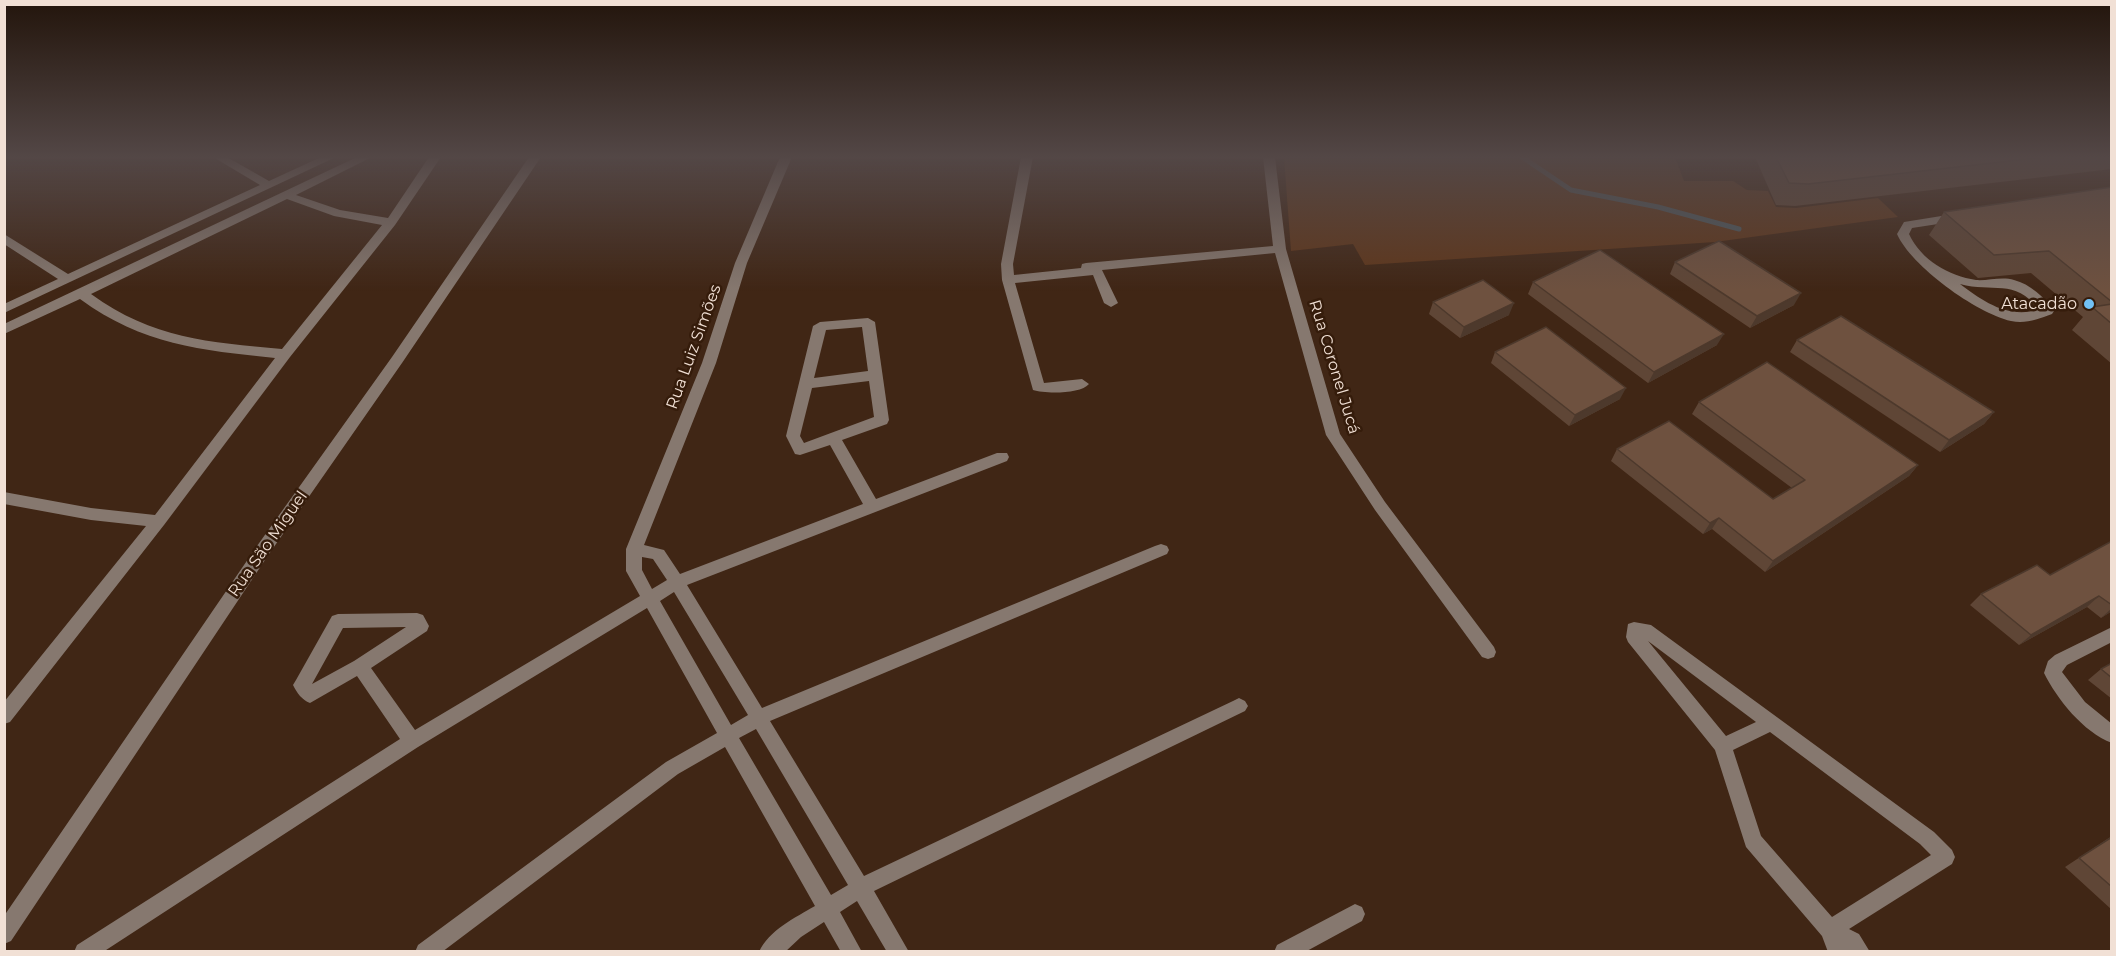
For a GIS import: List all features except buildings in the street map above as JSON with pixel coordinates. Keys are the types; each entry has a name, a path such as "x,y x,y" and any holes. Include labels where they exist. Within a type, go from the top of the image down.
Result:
{"street":[{"path":"4,309 232,202"},
{"path":"4,330 273,202"},
{"path":"300,202 353,218 392,222"},
{"path":"4,716 159,521 285,354 407,202"},
{"name":"Rua São Miguel","path":"4,934 263,550 397,360 505,202"},
{"name":"Rua Luiz Simões","path":"634,549 709,363 741,263 767,202"},
{"path":"1020,202 1007,277 1038,387 1048,389 1082,384"},
{"name":"Rua Coronel Jucá","path":"1274,202 1280,249 1333,435 1380,507 1488,652"},
{"path":"1944,275 1977,284 2011,283 2036,297 2047,311 2018,317 2004,315 1982,305 1944,275 1908,246 1903,234 1908,225 1975,215"},
{"path":"4,238 67,279"},
{"path":"1007,277 1280,249"},
{"path":"1007,277 1094,271 1102,276 1111,303"},
{"path":"81,293 124,322 158,334 223,348 285,354"},
{"path":"868,322 876,375 882,420 800,450 793,436 820,326 868,322"},
{"path":"806,384 876,375"},
{"path":"833,438 873,507"},
{"path":"84,951 412,741 677,582 1002,457"},
{"path":"4,498 91,514 159,521"},
{"path":"852,951 634,571 634,549 658,554 677,582 898,951"},
{"path":"424,951 672,768 759,718 1161,550"},
{"path":"417,620 421,626 360,666 310,695 302,685 338,621 417,620"},
{"path":"1830,930 1945,857 1927,838 1645,630 1634,629 1634,637 1723,746 1753,842 1830,930 1838,951"},
{"path":"2112,634 2061,660 2054,666 2053,673 2063,691 2074,704 2112,735"},
{"path":"360,666 412,741"},
{"path":"769,951 794,930 860,888 1239,706"},
{"path":"1723,746 1771,723"},
{"path":"1284,951 1355,914"},
{"path":"1830,930 1852,941 1860,951"}],"shaded area":[{"path":"1287,202 1773,202 1776,207 1796,208 1848,202 1882,202 1898,217 1715,242 1365,265 1353,244 1291,251"}],"waterway":[{"path":"1630,202 1739,229"}],"place":[{"name":"Atacadão","path":"2089,304"}]}
